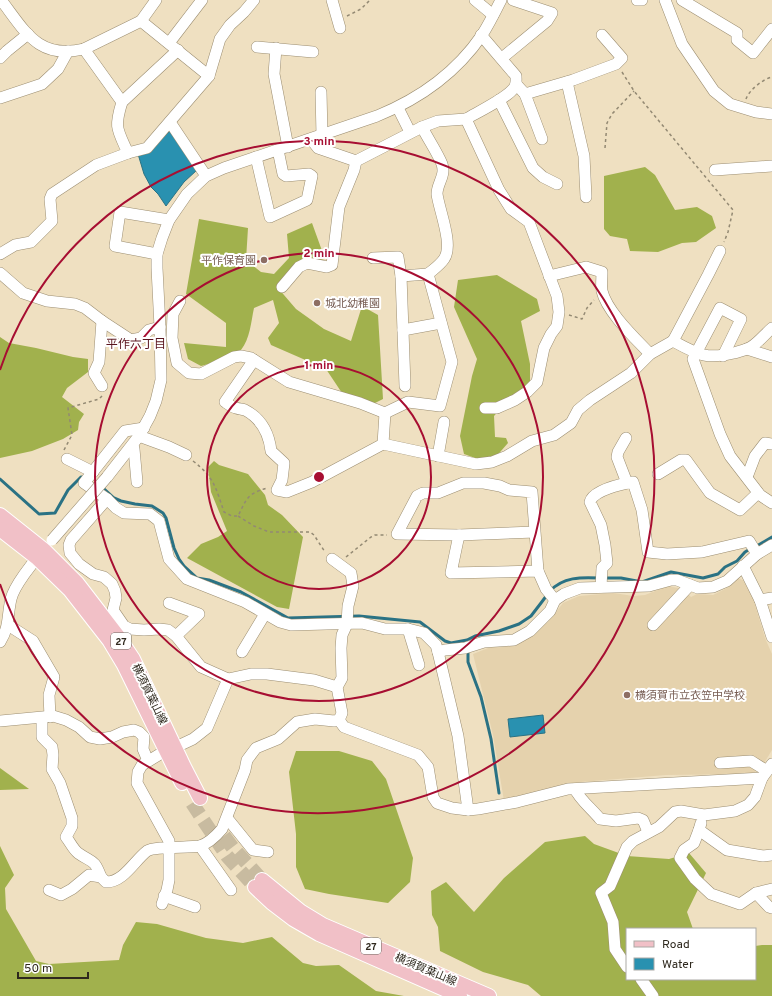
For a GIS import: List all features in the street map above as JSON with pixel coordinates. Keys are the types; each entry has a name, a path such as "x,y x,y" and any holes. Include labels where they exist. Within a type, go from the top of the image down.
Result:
{"main road":[{"name":"横須賀葉山線","path":"0,515 44,549 70,590 109,640 170,749 196,801"},
{"name":"横須賀葉山線","path":"0,529 44,549"},
{"name":"横須賀葉山線","path":"460,996 319,934 293,919 272,903 258,883 323,925 489,996"}],"street":[{"path":"1,0 28,34 45,48 59,52 84,49 141,21 156,0"},
{"path":"169,43 202,0"},
{"path":"0,254 15,245 31,242 52,221 50,199 52,194 96,165 128,153 147,148 209,76 220,39 230,25 254,0"},
{"path":"332,0 339,24"},
{"path":"475,0 493,15"},
{"path":"137,482 134,449 156,401 160,380 157,254 169,220 187,194 206,176 224,168 398,108 420,95 438,82 459,63 481,35 501,0"},
{"path":"502,58 547,21 552,12 513,0"},
{"path":"637,0 642,0"},
{"path":"665,0 682,44 714,91 730,104 756,112 772,114"},
{"path":"682,0 737,33 737,40 753,53 772,29"},
{"path":"141,21 209,76"},
{"path":"0,58 28,34"},
{"path":"321,92 316,137 318,148 356,161 422,127 438,121 466,119 499,100 514,89 516,84 516,76 481,35"},
{"path":"525,94 567,82 616,64 622,58 602,35"},
{"path":"257,46 313,52"},
{"path":"256,157 270,217 306,200 312,176 309,174 286,176 283,174 283,148 274,74 276,48"},
{"path":"84,49 122,102"},
{"path":"128,153 118,131 117,120 122,102 178,50"},
{"path":"0,98 42,84 58,69 68,52"},
{"path":"567,82 584,156 586,197"},
{"path":"516,84 525,94 542,138"},
{"path":"499,100 533,168 543,177 557,184"},
{"path":"398,108 410,132"},
{"path":"466,119 499,190 511,208 529,222 557,296 559,312 557,326 544,348 537,382 527,392 515,400 497,408 485,408"},
{"path":"170,122 206,176"},
{"path":"401,276 428,274 445,258 447,246 446,231 437,193 444,175 443,165 422,127"},
{"path":"282,287 299,267 307,264 327,268 332,265 339,206 354,170 356,161"},
{"path":"715,170 772,166"},
{"path":"157,254 115,246 120,212 169,220"},
{"path":"254,360 225,402 234,408 244,410 265,428 270,440 271,451 284,463 282,491 312,482 383,444 476,464 492,462 507,456 532,441 554,435 570,422 578,410 590,400 631,373 650,354 673,341 720,251"},
{"path":"374,258 398,257 401,276 404,386"},
{"path":"549,276 586,267 602,272 602,291 612,312 650,354"},
{"path":"0,273 23,293 47,302 76,304 85,308 131,340 141,338 149,330 172,332"},
{"path":"180,301 173,314 172,332 177,363 188,373 201,374 234,357 241,356 254,360 289,382 360,403 385,413 408,402 440,406 452,362 428,274"},
{"path":"723,356 742,319 720,308 693,359 720,434 730,456 758,493 772,503"},
{"path":"102,321 99,362 94,373 102,386"},
{"path":"403,330 441,323"},
{"path":"673,341 696,353 708,357 723,356 747,349 772,328"},
{"path":"747,349 772,357"},
{"path":"383,444 385,413"},
{"path":"438,456 444,422"},
{"path":"186,455 169,447 125,431 84,484 107,499 116,508 124,513 150,514 159,521 168,559 187,579 245,602 280,622 291,626 362,623 385,629 408,629 424,633 436,645 438,652 458,736 468,810"},
{"path":"0,642 8,626 11,598 23,576 139,437"},
{"path":"626,438 618,452 617,457 627,483"},
{"path":"746,477 758,452 765,444 772,444"},
{"path":"67,459 93,472"},
{"path":"658,474 681,460 686,460 710,493 740,510 758,493"},
{"path":"601,581 602,568 607,563 605,545 601,525 590,502 591,499 597,494 608,488 627,483 633,482 642,510 648,552 667,554 702,552 749,541 757,554"},
{"path":"535,532 459,535 397,534 417,496 423,493 438,493 463,483 484,483 500,486 508,490 532,492 538,571 546,589 555,600"},
{"path":"107,499 71,540 69,545 70,553 79,564 93,574 104,577 112,584 116,598 113,610 124,626 130,629 138,630 168,630 176,636 201,667 228,679 251,674 267,674 314,680 337,687"},
{"path":"459,535 451,573 538,571"},
{"path":"438,652 465,648 484,642 514,640 530,631 550,611 555,600 564,594 601,581 649,586 671,580 677,580 698,588 713,587 727,581 757,554 772,545"},
{"path":"336,561 351,573 354,586 348,606 347,624 342,635 342,678 337,687 342,712 339,720"},
{"path":"743,566 760,600 772,635"},
{"path":"653,625 690,585"},
{"path":"760,600 772,598"},
{"path":"169,602 199,614 176,636"},
{"path":"242,652 265,614"},
{"path":"8,626 34,642 54,677 49,694 42,737 52,747 52,769 60,782 72,818 72,826 66,838 77,852 89,858 97,865 101,877 106,882 112,882 131,868 148,850 200,846 218,834 227,818 245,770 247,760 256,748 278,739 297,722 315,719 334,721 339,720"},
{"path":"408,629 418,665"},
{"path":"195,907 163,900 169,880 169,841 138,783 138,772 142,764 193,739 207,728 228,679"},
{"path":"0,724 10,720 54,716 66,720 78,727 90,737 100,739 134,730 139,732 144,737 143,749 148,761"},
{"path":"339,720 344,726 418,755 428,767 433,797 437,804 468,810 516,802 568,789 767,771"},
{"path":"720,763 751,761 767,771"},
{"path":"626,966 615,949 613,922 601,894 610,886 627,847 633,841 659,827 675,812 681,811 704,815 735,811 748,805 755,797 767,771"},
{"path":"575,789 578,797 586,802 600,819 616,821 638,818 643,820 648,832"},
{"path":"704,815 694,843 684,850 680,858 695,879 711,894 740,904 756,893 772,890"},
{"path":"227,818 253,850 268,852"},
{"path":"699,830 727,850 763,856 772,855"},
{"path":"200,846 231,890"},
{"path":"49,890 61,895 72,889 89,875 101,877"},
{"path":"756,893 769,907 772,908"},
{"path":"642,980 653,996"}],"path":[{"path":"339,24 361,9 370,0"},
{"path":"616,64 634,91 733,210 728,232 720,251"},
{"path":"743,108 747,94 766,78 772,77"},
{"path":"605,148 607,123 612,114 634,91"},
{"path":"559,312 582,319 587,308 602,291"},
{"path":"67,459 62,454 72,435 68,408 99,399 104,395 102,386"},
{"path":"186,455 201,467 214,482 224,512 232,516 238,516 254,526 269,532 310,532 314,535 324,552 336,561 348,555 371,537 397,534"},
{"path":"238,516 245,502 252,493 268,488 282,491"}],"shaded area":[{"name":"横須賀市立衣笠中学校","path":"737,578 743,580 753,598 765,638 772,654 772,750 760,770 749,774 666,775 569,783 504,801 493,735 473,654 488,648 514,646 548,622 563,603 579,596 614,593 633,596 645,595 668,586 683,589 691,597 697,594 713,595 727,588"}],"green space":[{"path":"645,167 655,175 675,210 697,207 712,216 716,228 696,242 682,243 658,252 630,251 627,239 610,236 604,229 604,176"},
{"path":"199,219 248,228 246,260 261,272 274,274 289,258 287,234 312,223 325,259 298,264 278,288 296,309 324,329 351,341 362,306 378,315 383,399 373,404 342,393 326,369 271,345 268,338 279,323 273,300 254,308 250,330 244,346 238,353 222,360 201,366 188,359 184,343 226,347 226,323 186,294"},
{"path":"497,275 537,299 540,311 521,321 530,364 530,384 514,394 494,416 495,437 506,438 508,443 494,459 475,458 464,454 460,436 472,376 477,359 454,307 458,280"},
{"path":"0,337 9,343 88,359 88,372 67,388 62,397 84,414 79,422 78,430 63,439 32,451 0,458"},
{"path":"214,461 219,465 248,474 265,495 268,505 282,515 303,537 289,609 277,607 187,558 201,544 218,537 227,531 211,492 208,467"},
{"path":"296,751 339,751 372,761 386,779 413,858 410,882 388,903 305,889 296,867 296,834 289,772"},
{"path":"0,768 29,789 0,790"},
{"path":"585,836 594,844 627,856 669,859 689,853 706,873 687,912 693,928 626,928 626,980 756,980 756,946 772,945 772,996 541,996 528,985 483,972 440,951 438,927 432,915 431,891 446,882 474,912 504,878 545,842"},
{"path":"0,846 14,875 5,888 6,909 36,961 49,964 119,960 123,945 136,922 157,924 206,938 243,943 272,937 303,963 316,966 339,965 376,991 404,996 0,996"}],"water":[{"path":"170,131 197,170 184,182 166,206 151,187 144,174 138,154 148,151"},
{"path":"543,715 545,733 510,737 508,719"}],"waterway":[{"path":"0,479 39,514 55,513 68,490 81,477 84,478"},
{"path":"102,487 114,498 121,501 152,506 163,513 179,559 197,578 209,580 241,592 288,618 359,616 420,622 445,641 451,643 467,640 475,636 499,631 519,624 531,616 547,595"},
{"path":"755,547 772,537"},
{"path":"604,578 621,578 642,582 671,572 703,578 718,574 725,567 737,561 750,549"},
{"path":"550,591 555,586 566,580 579,578 599,578"},
{"path":"468,649 468,662 481,697 491,739 499,793"}],"tunnel":[{"path":"192,803 227,856 255,887"},
{"path":"224,836 262,880"}],"place":[{"name":"平作保育園","path":"264,260"},
{"name":"城北幼稚園","path":"317,303"},
{"name":"横須賀市立衣笠中学校","path":"627,695"}],"district":[{"name":"平作六丁目","path":"136,344"}]}
